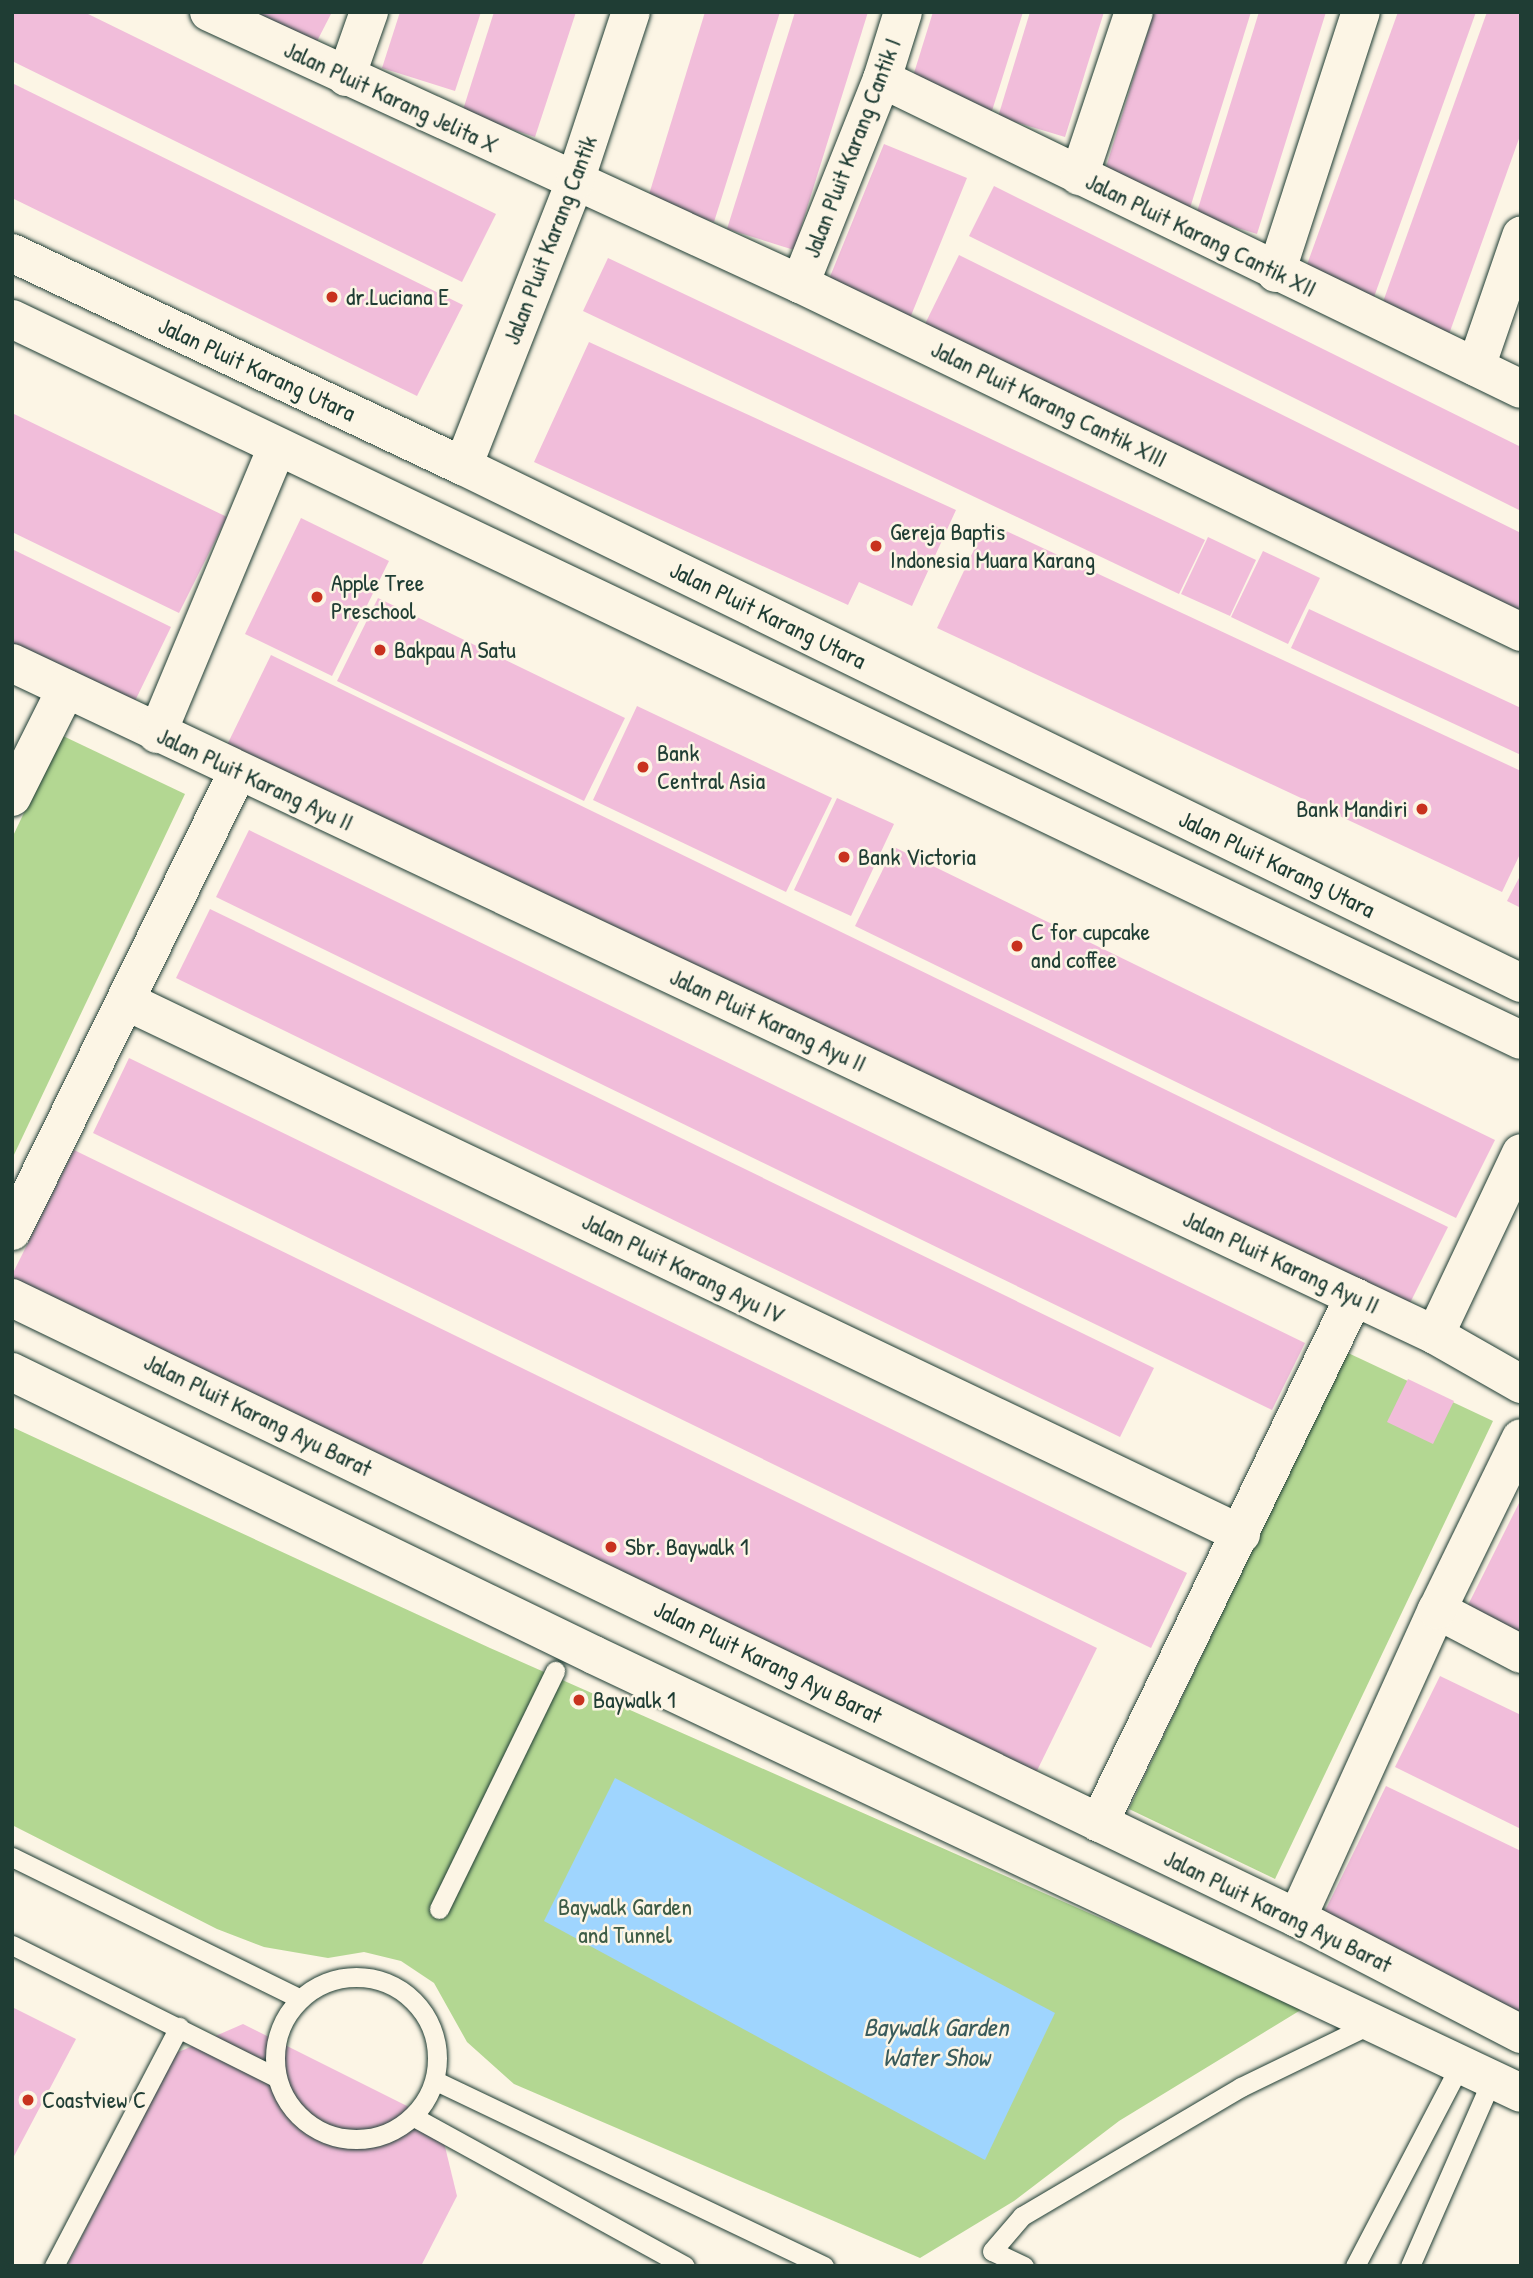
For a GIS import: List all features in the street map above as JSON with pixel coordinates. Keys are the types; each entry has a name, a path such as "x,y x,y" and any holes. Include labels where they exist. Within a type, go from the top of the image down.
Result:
{"street":[{"name":"Jalan Pluit Karang Jelita X","path":"209,12 575,181"},
{"path":"346,77 369,12"},
{"name":"Jalan Pluit Karang Cantik","path":"463,466 575,181 631,12"},
{"name":"Jalan Pluit Karang Cantik I","path":"800,284 882,79 903,12"},
{"path":"1079,176 1134,12"},
{"path":"1276,273 1361,12"},
{"name":"Jalan Pluit Karang Cantik XII","path":"882,79 1276,273 1521,389"},
{"name":"Jalan Pluit Karang Cantik XIII","path":"575,181 800,284 1521,632"},
{"path":"1476,367 1521,236"},
{"name":"Jalan Pluit Karang Utara","path":"12,253 463,466 1521,984"},
{"path":"12,319 1521,1040"},
{"path":"157,734 278,447"},
{"name":"Jalan Pluit Karang Ayu II","path":"12,663 157,734 1435,1335 1521,1384"},
{"path":"12,797 66,689"},
{"path":"931,756 954,706"},
{"path":"12,1231 238,771"},
{"name":"Jalan Pluit Karang Ayu IV","path":"126,1001 1241,1534"},
{"path":"1435,1335 1521,1153"},
{"name":"Jalan Pluit Karang Ayu Barat","path":"12,1297 1297,1918 1521,2034"},
{"path":"1099,1823 1354,1297"},
{"path":"12,1372 594,1655 1376,2022 1491,2079"},
{"path":"1297,1918 1437,1610 1521,1438"},
{"path":"1437,1610 1521,1654"},
{"path":"1479,2013 1491,2079"},
{"path":"1491,2079 1521,2034"}],"lane":[{"path":"439,1909 555,1671"},
{"path":"12,1857 299,1998"},
{"path":"12,1945 276,2077"},
{"path":"337,1978 379,1979 416,2001 436,2038 436,2081 414,2117 376,2138 334,2137 297,2114 276,2077 277,2035 299,1998 337,1978"},
{"path":"1024,2266 992,2251 1022,2216 1241,2087 1376,2022"},
{"path":"54,2266 179,2027"},
{"path":"1355,2266 1491,2079"},
{"path":"1410,2266 1491,2079"},
{"path":"436,2081 824,2266"},
{"path":"414,2117 685,2266"}],"green space":[{"path":"61,735 185,794 12,1159 12,838"},
{"path":"1346,1352 1493,1421 1275,1879 1129,1809"},
{"name":"Baywalk Garden and Tunnel","path":"12,1427 490,1648 1304,2008 1119,2121 1014,2201 920,2258 514,2084 467,2042 434,1983 401,1961 364,1952 328,1958 264,1947 217,1929 12,1825"}],"water":[{"name":"Baywalk Garden Water Show","path":"615,1778 1055,2013 985,2160 544,1921"}],"building":[{"path":"12,12 84,12 496,214 462,282 12,61"},
{"path":"242,12 332,12 314,47"},
{"path":"400,12 481,12 455,91 382,68"},
{"path":"494,12 576,12 535,137 462,113"},
{"path":"705,12 780,12 714,222 647,201"},
{"path":"795,12 868,12 794,250 727,229"},
{"path":"933,12 1023,12 991,114 909,89"},
{"path":"1030,12 1104,12 1065,137 998,117"},
{"path":"1154,12 1251,12 1190,208 1102,180"},
{"path":"1259,12 1326,12 1257,234 1196,215"},
{"path":"1398,12 1476,12 1374,297 1304,273"},
{"path":"1487,12 1521,12 1521,133 1448,337 1379,313"},
{"path":"12,83 463,305 417,396 12,198"},
{"path":"884,144 967,178 908,323 825,289"},
{"path":"994,186 1521,447 1521,511 969,236"},
{"path":"959,255 1521,533 1521,627 922,330"},
{"path":"608,258 1205,540 1179,594 583,311"},
{"path":"589,342 956,510 912,606 859,582 848,605 534,462"},
{"path":"12,413 227,517 179,613 12,532"},
{"name":"Apple Tree Preschool","path":"301,518 389,561 332,676 245,634"},
{"path":"987,522 1521,771 1521,852 1502,892 937,628"},
{"path":"1208,537 1256,560 1230,616 1181,594"},
{"path":"12,549 171,627 133,705 12,646"},
{"path":"1263,551 1320,578 1288,644 1231,617"},
{"path":"378,598 625,718 584,801 337,681"},
{"path":"1309,609 1521,708 1521,755 1291,648"},
{"path":"271,655 1448,1227 1403,1317 227,745"},
{"path":"637,706 832,798 786,892 593,800"},
{"name":"Bank Victoria","path":"837,798 894,824 851,916 794,890"},
{"path":"249,830 1305,1343 1272,1410 216,897"},
{"path":"894,847 1495,1140 1456,1218 855,926"},
{"path":"1521,874 1521,908 1507,901"},
{"path":"210,909 1154,1368 1120,1437 176,978"},
{"path":"129,1058 1187,1573 1151,1648 93,1133"},
{"path":"74,1150 1097,1648 1031,1783 12,1288 12,1275"},
{"path":"1408,1379 1454,1401 1433,1444 1387,1422"},
{"path":"1521,1499 1521,1643 1463,1615"},
{"path":"1440,1676 1521,1715 1521,1829 1395,1767"},
{"path":"1386,1786 1521,1851 1521,2013 1322,1917"},
{"name":"Coastview C","path":"12,2007 76,2039 12,2160"},
{"path":"243,2024 439,2122 457,2196 421,2266 67,2266 174,2054"}],"place":[{"name":"dr.Luciana E","path":"332,297"},
{"name":"Gereja Baptis Indonesia Muara Karang","path":"876,546"},
{"name":"Apple Tree Preschool","path":"317,597"},
{"name":"Bakpau A Satu","path":"380,650"},
{"name":"Bank Central Asia","path":"643,767"},
{"name":"Bank Mandiri","path":"1422,809"},
{"name":"Bank Victoria","path":"844,857"},
{"name":"C for cupcake and coffee","path":"1017,946"},
{"name":"Sbr. Baywalk 1","path":"611,1547"},
{"name":"Baywalk 1","path":"579,1700"},
{"name":"Coastview C","path":"28,2100"}]}
